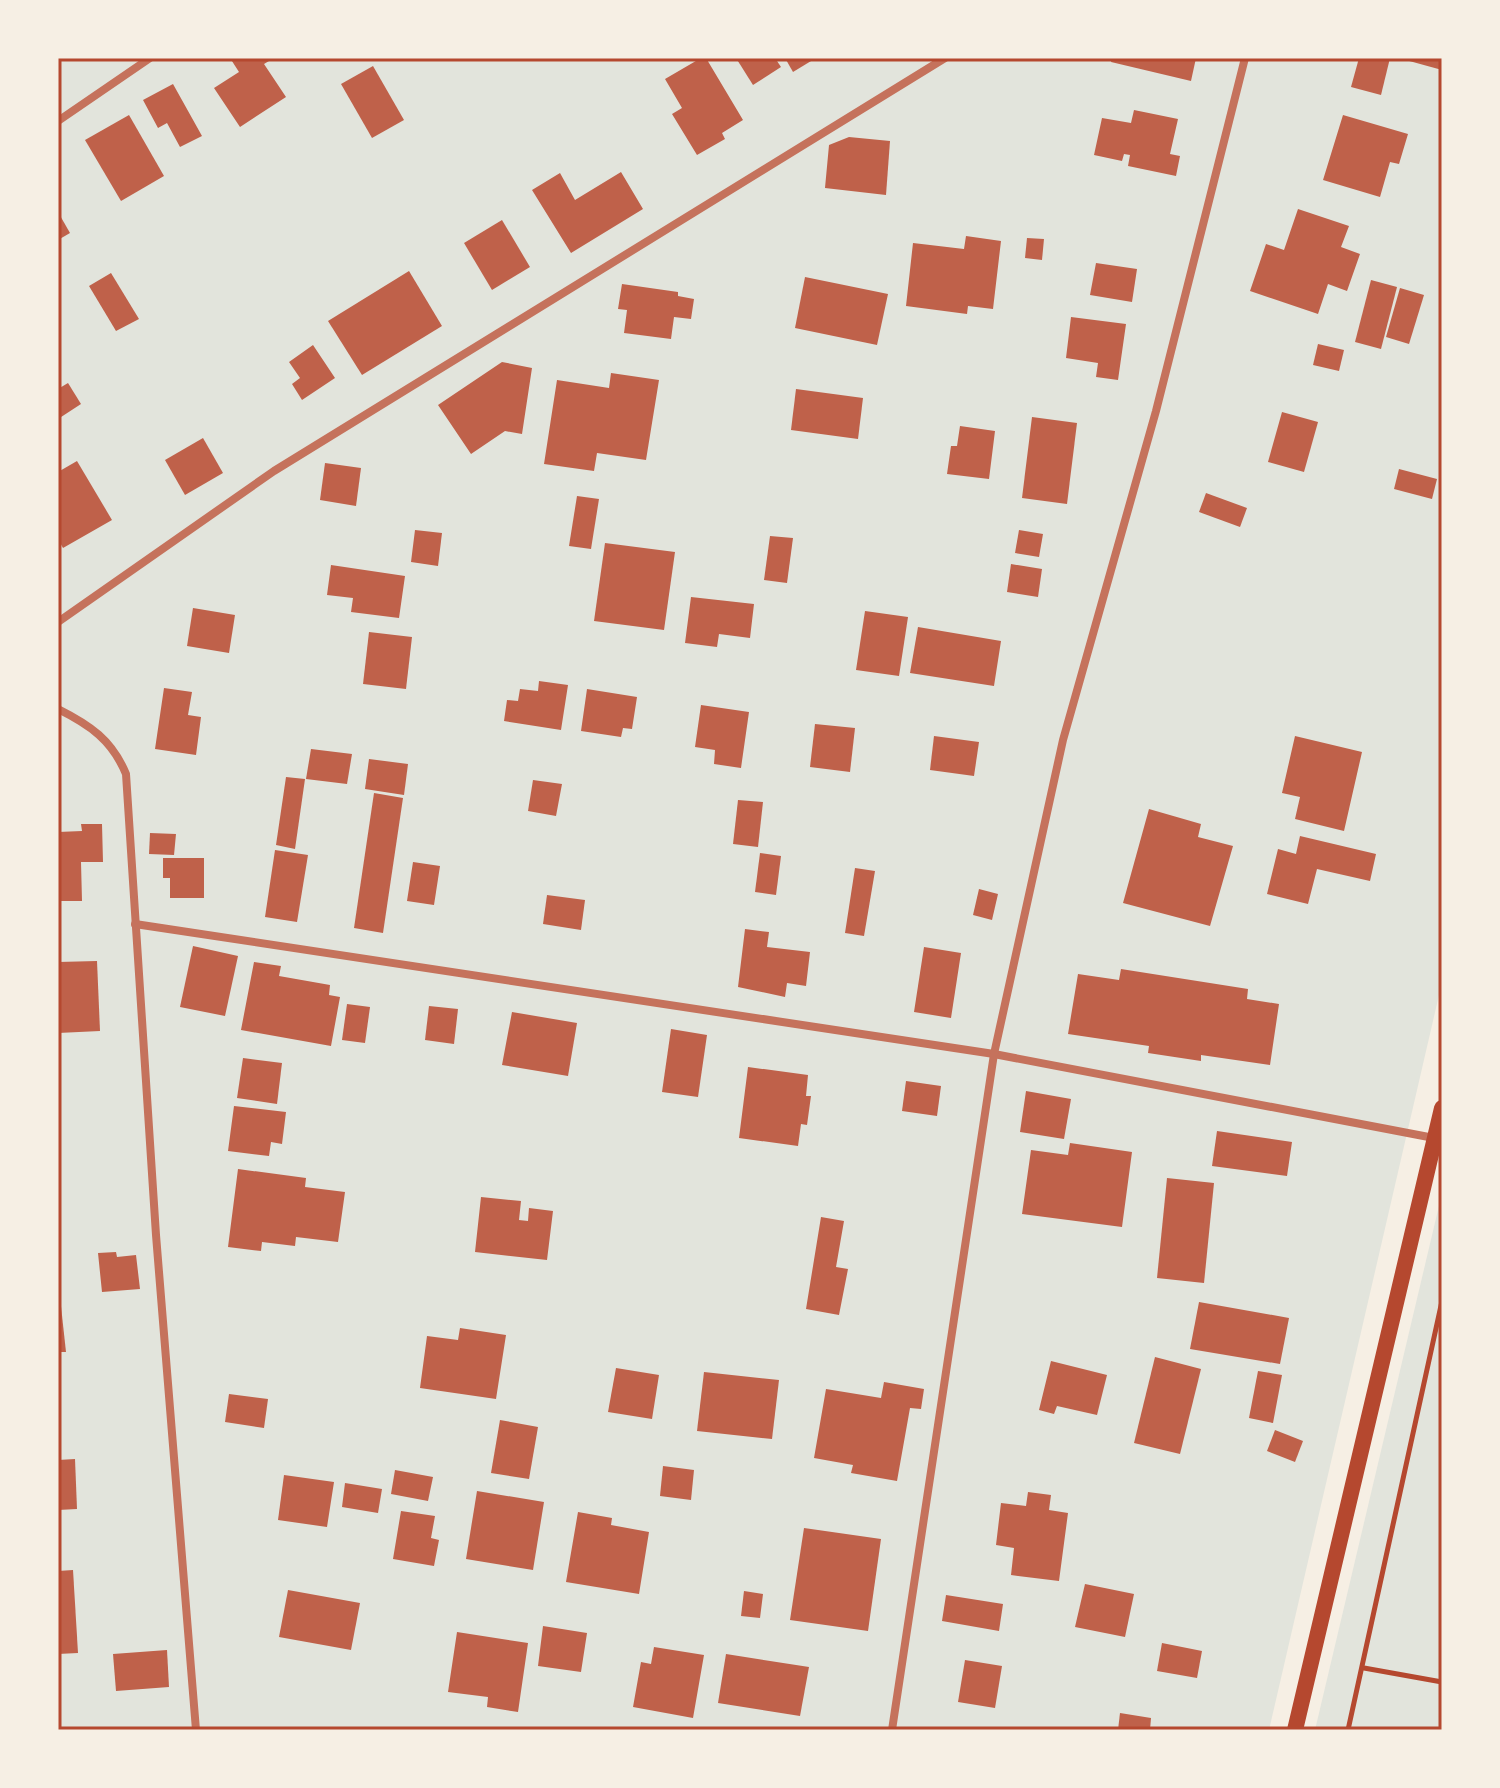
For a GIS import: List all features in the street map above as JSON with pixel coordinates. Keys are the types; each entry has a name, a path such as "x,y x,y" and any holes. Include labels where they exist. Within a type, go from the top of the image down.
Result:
{"main road":[{"path":"1295,1730 1442,1108"}],"street":[{"path":"58,121 150,58"},
{"path":"58,622 274,471 945,58"},
{"path":"892,1730 994,1054 1063,740 1156,411 1245,58"},
{"path":"58,709 92,726 117,752 126,774 156,1235 196,1730"},
{"path":"135,924 994,1054 1434,1138"}],"path":[{"path":"1348,1730 1442,1301"},
{"path":"1364,1668 1442,1682"}],"shaded area":[{"path":"58,58 1442,58 1442,982 1269,1730 58,1730"},
{"path":"1442,1193 1442,1730 1315,1730"}],"building":[{"path":"230,58 274,58 264,64 286,97 240,127 214,88 239,72"},
{"path":"706,58 743,120 722,133 725,139 697,155 672,114 682,108 665,79"},
{"path":"736,58 775,58 781,67 753,85"},
{"path":"785,58 816,58 793,72"},
{"path":"1112,58 1196,58 1191,81 1111,62"},
{"path":"1359,58 1390,58 1381,95 1351,87"},
{"path":"1442,58 1442,70 1402,59"},
{"path":"373,66 404,120 372,138 341,84"},
{"path":"173,84 202,136 180,147 167,123 158,128 143,100"},
{"path":"1134,110 1178,119 1170,154 1180,156 1176,176 1128,166 1130,155 1124,154 1122,161 1094,155 1102,118 1131,123"},
{"path":"129,115 164,176 121,201 85,140"},
{"path":"1343,115 1408,134 1399,164 1390,162 1380,197 1323,180"},
{"path":"849,137 890,141 886,195 825,188 829,145"},
{"path":"621,172 643,209 571,253 532,190 560,173 575,200"},
{"path":"1298,209 1349,226 1341,247 1360,254 1347,291 1328,284 1318,314 1250,291 1266,244 1284,250"},
{"path":"58,212 70,233 58,240"},
{"path":"502,220 530,267 492,290 464,243"},
{"path":"966,236 1001,241 993,309 968,306 967,314 906,306 913,243 964,249"},
{"path":"1027,238 1044,239 1042,260 1025,258"},
{"path":"1096,263 1137,269 1132,302 1090,295"},
{"path":"409,271 442,326 362,375 328,321"},
{"path":"111,273 139,319 116,331 89,286"},
{"path":"805,277 888,294 877,345 795,328"},
{"path":"1371,280 1397,287 1381,349 1355,342"},
{"path":"622,284 678,292 678,296 694,299 691,319 674,317 671,339 624,333 627,310 618,309"},
{"path":"1400,288 1424,295 1409,344 1386,337"},
{"path":"1071,317 1126,324 1118,380 1096,377 1098,363 1066,358"},
{"path":"1318,344 1344,350 1339,371 1313,365"},
{"path":"313,345 335,378 302,400 292,384 300,378 289,362"},
{"path":"502,362 532,368 522,434 505,431 471,454 438,405"},
{"path":"611,373 659,380 646,460 597,453 594,471 544,464 557,380 609,388"},
{"path":"68,383 81,404 58,419 58,389"},
{"path":"796,389 863,398 858,439 791,430"},
{"path":"1282,412 1318,422 1304,472 1268,462"},
{"path":"1032,417 1077,423 1067,504 1022,498"},
{"path":"960,426 995,431 989,479 947,474 951,446 957,446"},
{"path":"203,438 223,473 185,495 165,460"},
{"path":"77,461 112,520 63,548 58,539 58,472"},
{"path":"325,463 361,468 356,506 320,500"},
{"path":"1399,469 1437,479 1432,499 1394,489"},
{"path":"1206,493 1247,508 1240,527 1199,512"},
{"path":"577,496 599,499 591,549 569,546"},
{"path":"415,530 442,533 438,566 411,562"},
{"path":"1019,530 1043,534 1039,557 1015,553"},
{"path":"770,536 793,538 787,583 764,580"},
{"path":"605,543 675,552 664,630 594,621"},
{"path":"1011,564 1042,569 1038,597 1007,592"},
{"path":"331,565 405,576 399,618 351,612 353,598 327,595"},
{"path":"691,597 754,604 750,638 719,634 717,647 685,643"},
{"path":"193,608 235,615 229,653 187,646"},
{"path":"865,611 908,617 899,676 856,670"},
{"path":"918,627 1001,641 994,686 910,673"},
{"path":"369,632 412,637 406,689 363,684"},
{"path":"539,681 568,685 561,730 504,721 507,700 518,701 520,689 538,691"},
{"path":"164,688 192,692 188,715 201,717 196,755 155,749"},
{"path":"587,689 637,697 632,729 623,728 621,737 581,731"},
{"path":"701,705 749,712 741,768 714,764 715,750 695,747"},
{"path":"815,724 855,728 850,772 810,767"},
{"path":"934,736 979,742 974,776 930,770"},
{"path":"1295,736 1362,752 1344,831 1295,819 1300,797 1282,793"},
{"path":"311,749 352,754 347,784 306,779"},
{"path":"369,759 408,764 404,795 365,789"},
{"path":"286,777 305,779 295,849 276,845"},
{"path":"533,780 562,784 556,816 528,811"},
{"path":"374,793 403,798 383,933 354,928"},
{"path":"738,800 763,802 758,847 733,844"},
{"path":"1149,809 1201,824 1198,837 1233,846 1210,926 1123,903"},
{"path":"81,824 102,824 103,862 81,862 82,901 58,901 58,832 82,831"},
{"path":"150,833 176,834 174,855 149,854"},
{"path":"1300,836 1376,854 1370,881 1317,869 1308,904 1267,894 1278,849 1296,854"},
{"path":"275,850 308,855 297,922 265,917"},
{"path":"760,853 781,856 776,895 755,892"},
{"path":"163,858 204,858 204,898 170,898 170,878 163,878"},
{"path":"413,862 440,866 434,905 407,901"},
{"path":"855,868 875,871 864,936 845,933"},
{"path":"979,889 998,894 992,920 973,915"},
{"path":"547,895 585,900 581,930 543,924"},
{"path":"745,929 769,932 767,947 810,952 806,986 787,983 785,997 738,987"},
{"path":"193,946 238,956 225,1016 180,1007"},
{"path":"924,947 961,953 951,1018 914,1012"},
{"path":"97,961 100,1031 58,1033 58,962"},
{"path":"254,962 281,966 279,976 330,985 329,995 340,997 331,1046 241,1030"},
{"path":"1121,969 1248,989 1247,999 1279,1004 1270,1065 1201,1055 1201,1061 1148,1053 1149,1046 1068,1034 1078,974 1119,980"},
{"path":"347,1004 370,1007 365,1043 342,1040"},
{"path":"429,1006 458,1009 454,1044 425,1040"},
{"path":"512,1012 577,1023 568,1076 502,1065"},
{"path":"671,1029 707,1035 698,1097 662,1092"},
{"path":"243,1058 282,1063 277,1104 237,1098"},
{"path":"748,1067 808,1075 806,1096 811,1096 807,1125 801,1124 798,1146 739,1138"},
{"path":"906,1081 941,1086 937,1116 902,1111"},
{"path":"1026,1091 1071,1099 1064,1139 1020,1132"},
{"path":"234,1106 286,1112 282,1144 271,1142 269,1156 228,1151"},
{"path":"1217,1131 1292,1142 1287,1176 1212,1166"},
{"path":"1070,1143 1132,1152 1122,1227 1022,1214 1031,1150 1068,1155"},
{"path":"238,1169 306,1178 305,1187 345,1192 338,1242 296,1237 295,1246 262,1242 261,1251 228,1247"},
{"path":"1167,1178 1214,1183 1204,1283 1157,1278"},
{"path":"481,1197 521,1201 519,1220 528,1221 529,1208 553,1211 547,1260 475,1252"},
{"path":"821,1217 844,1221 836,1267 848,1269 839,1315 806,1309"},
{"path":"116,1252 117,1257 136,1255 140,1289 102,1292 98,1253"},
{"path":"58,1279 66,1352 58,1352"},
{"path":"1199,1302 1289,1318 1280,1364 1190,1349"},
{"path":"460,1328 506,1335 496,1399 420,1388 427,1336 458,1340"},
{"path":"1155,1357 1201,1369 1180,1454 1134,1443"},
{"path":"1051,1361 1107,1375 1097,1415 1057,1406 1054,1414 1039,1410"},
{"path":"616,1368 659,1375 652,1419 608,1412"},
{"path":"1258,1371 1282,1375 1273,1423 1249,1418"},
{"path":"704,1372 779,1380 772,1439 697,1431"},
{"path":"884,1382 924,1389 921,1409 910,1408 897,1481 851,1473 853,1465 814,1458 826,1389 881,1398"},
{"path":"229,1394 268,1399 264,1428 225,1422"},
{"path":"500,1420 538,1427 529,1479 491,1473"},
{"path":"1275,1430 1303,1441 1295,1462 1267,1451"},
{"path":"75,1459 77,1509 58,1510 58,1460"},
{"path":"663,1466 694,1470 691,1500 660,1496"},
{"path":"395,1470 433,1477 428,1501 391,1494"},
{"path":"284,1475 334,1482 327,1527 278,1520"},
{"path":"345,1483 382,1489 378,1513 342,1507"},
{"path":"477,1491 544,1502 533,1570 466,1559"},
{"path":"1028,1492 1051,1495 1049,1510 1068,1513 1059,1581 1011,1575 1014,1548 996,1545 1001,1503 1026,1506"},
{"path":"401,1511 435,1516 431,1538 439,1540 434,1566 393,1559"},
{"path":"578,1512 612,1518 611,1525 649,1532 639,1594 566,1582"},
{"path":"804,1528 881,1539 868,1631 790,1620"},
{"path":"73,1570 78,1653 58,1654 58,1571"},
{"path":"1085,1584 1134,1594 1125,1637 1075,1627"},
{"path":"288,1590 360,1603 351,1650 279,1637"},
{"path":"744,1591 763,1594 760,1618 741,1616"},
{"path":"946,1595 1003,1604 999,1631 942,1621"},
{"path":"543,1626 587,1633 581,1672 538,1666"},
{"path":"457,1632 528,1643 518,1712 487,1707 488,1697 448,1692"},
{"path":"1162,1643 1202,1651 1197,1678 1157,1671"},
{"path":"654,1647 704,1655 693,1718 633,1707 641,1662 651,1664"},
{"path":"167,1650 169,1687 116,1691 113,1654"},
{"path":"726,1654 809,1667 800,1716 718,1703"},
{"path":"965,1660 1002,1666 995,1708 958,1702"},
{"path":"1120,1713 1151,1718 1150,1730 1118,1730"}]}
